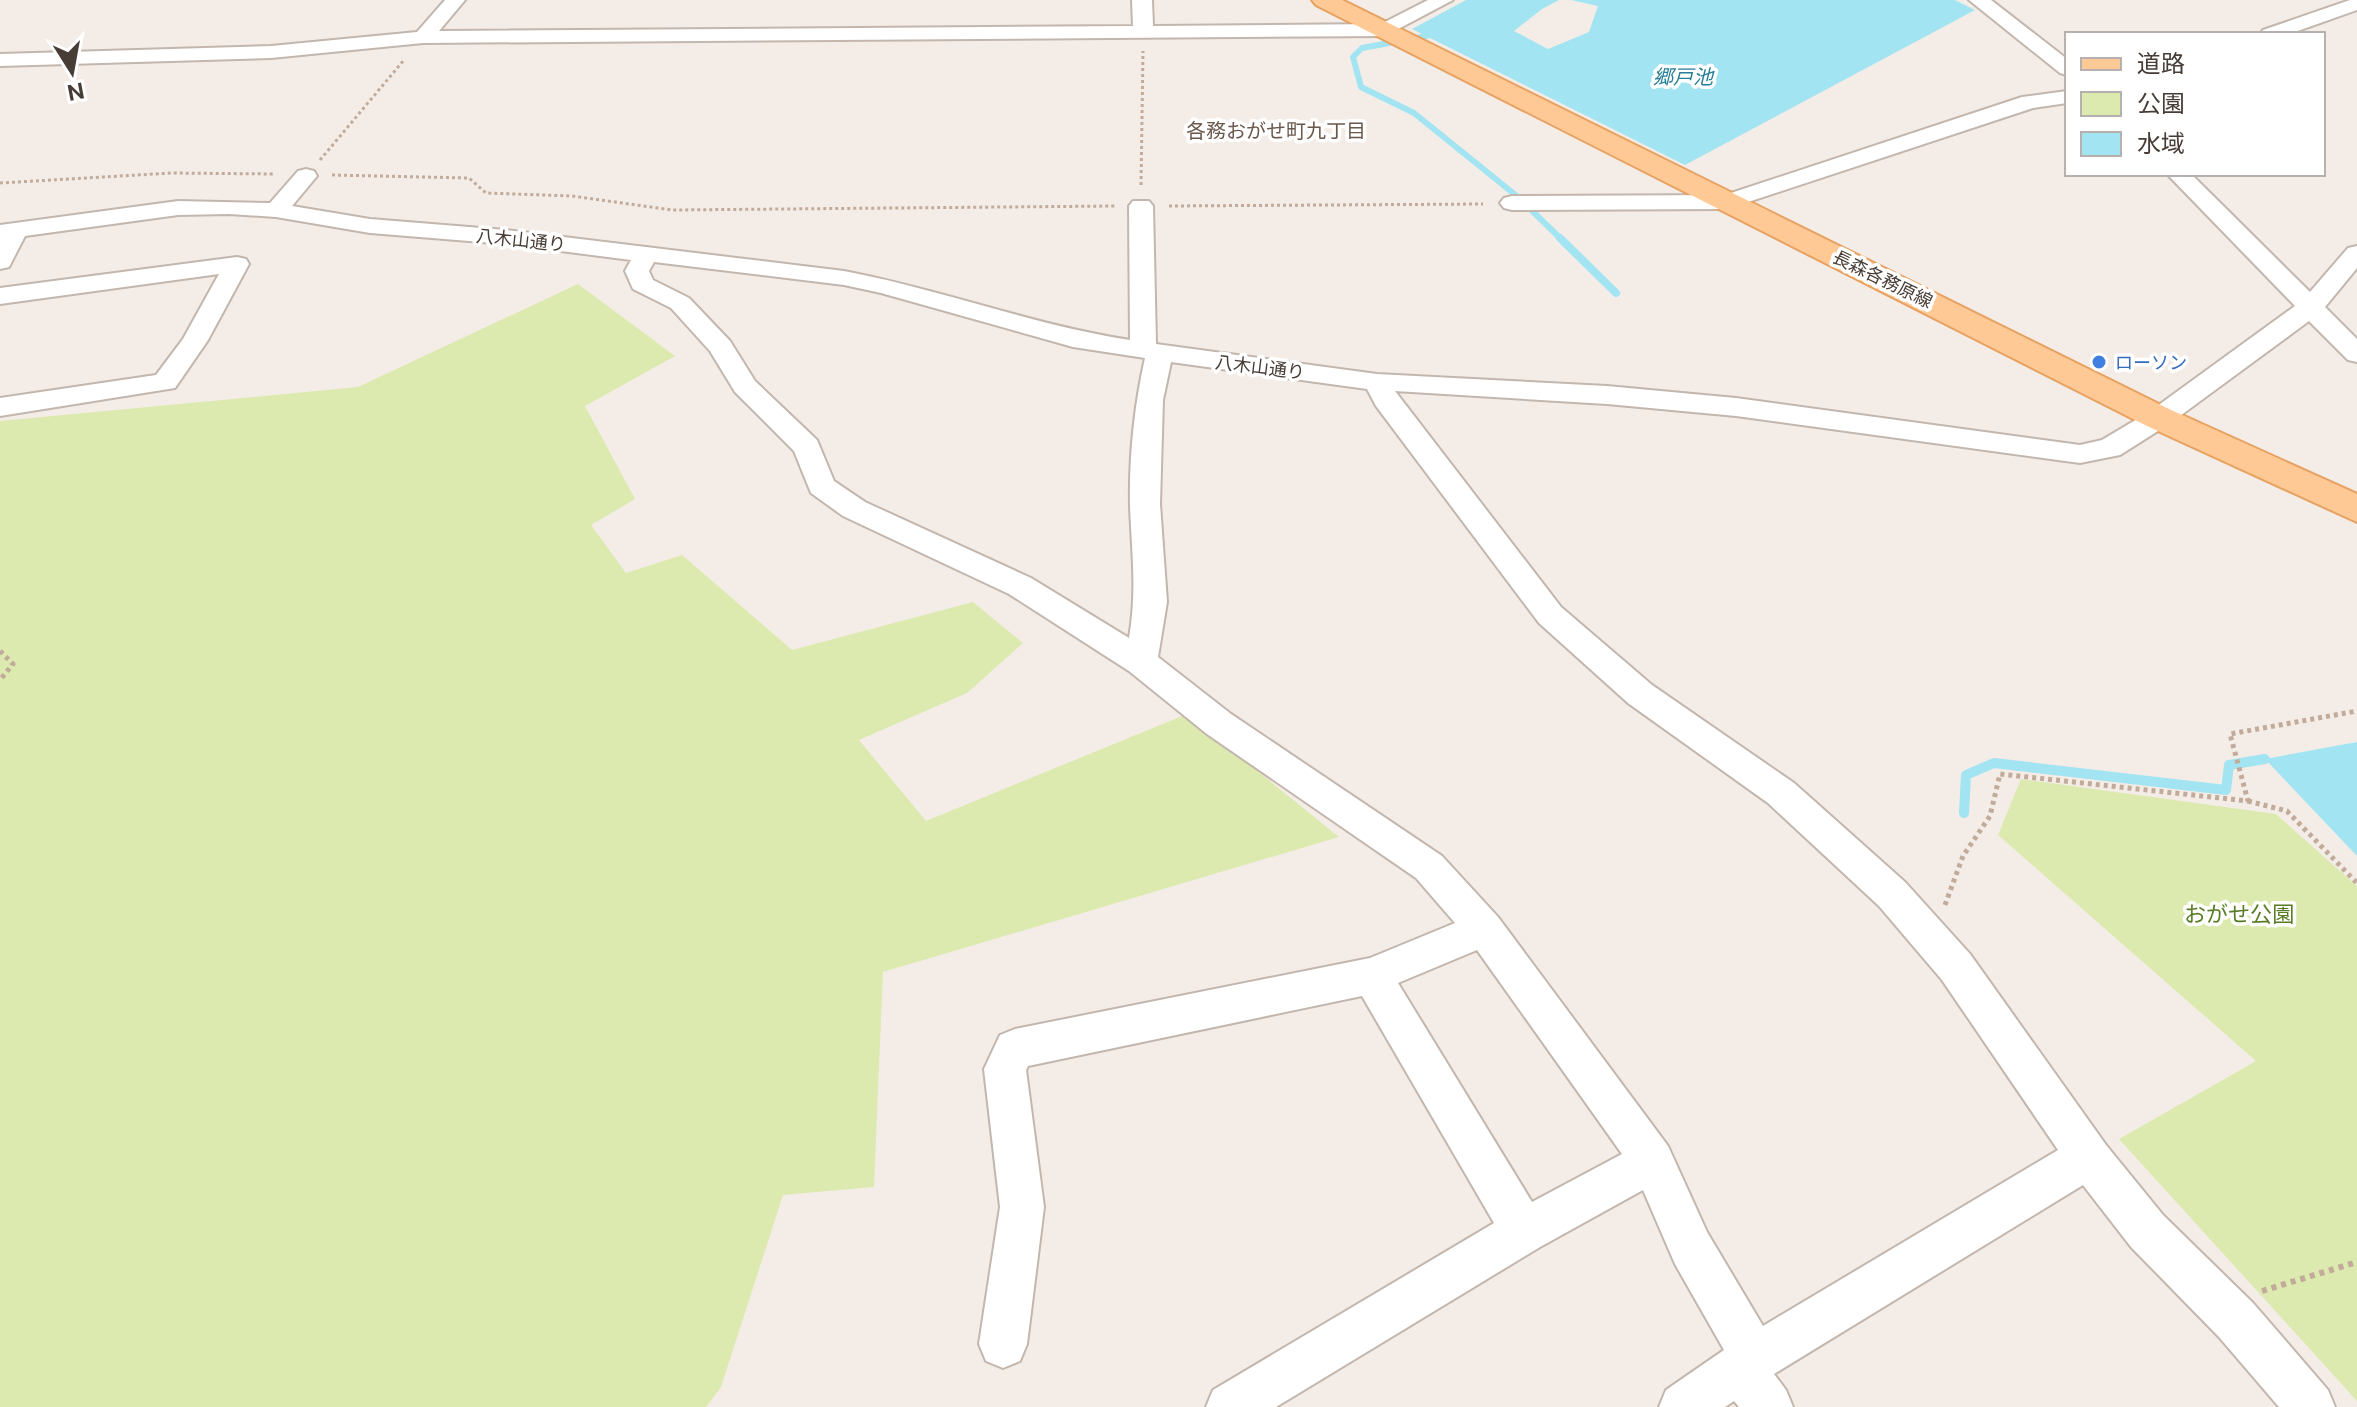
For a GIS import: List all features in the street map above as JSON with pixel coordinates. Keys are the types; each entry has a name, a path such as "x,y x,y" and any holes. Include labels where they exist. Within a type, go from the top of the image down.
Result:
{"main road":[{"name":"長森各務原線","path":"1324,0 2159,418 2357,509"}],"street":[{"path":"423,37 455,0"},
{"path":"1142,0 1143,34"},
{"path":"0,60 271,52 423,37 1143,34 1399,37 1443,0"},
{"path":"1979,0 2065,67"},
{"path":"2276,32 2357,4"},
{"path":"1524,203 1727,202 2030,102 2065,97"},
{"path":"276,210 306,176"},
{"path":"2180,176 2357,354"},
{"path":"1141,206 1151,351 1145,504 1151,602 1141,662"},
{"name":"八木山通り","path":"8,231 178,208 276,210 370,226 506,237 871,283 1073,339 1377,382 1607,395 1769,411 2080,454 2110,448 2159,418 2311,307 2357,253"},
{"path":"0,262 8,231"},
{"path":"646,255 637,271 642,284 680,303 721,347 745,386 807,447 821,486 854,509 1020,586 1141,662 1219,724 1429,867 1484,929 1653,1161 1691,1248 1769,1407"},
{"path":"0,296 237,264 195,340 165,382 0,407"},
{"path":"1377,382 1386,400 1550,615 1640,694 1781,793 1892,894 1956,967 2091,1160 2147,1231 2220,1304 2311,1407"},
{"path":"1003,1344 1022,1207 1005,1069 1015,1049 1372,976 1484,929"},
{"path":"1372,976 1524,1231"},
{"path":"1683,1407 2063,1170 2091,1160"},
{"path":"1230,1407 1524,1231 1653,1161"}],"path":[{"path":"1141,206 1143,34"},
{"path":"306,176 423,37"},
{"path":"0,183 229,171 306,176 381,174 469,178 486,193 572,196 672,210 1524,203"},
{"path":"0,651 13,664 0,680"},
{"path":"2248,801 2230,734 2357,711"},
{"path":"1933,940 1963,856 1990,816 2000,774 2248,801 2287,811 2357,883"},
{"path":"2220,1304 2357,1262"}],"green space":[{"path":"578,284 675,356 585,406 635,499 591,525 626,573 682,555 792,650 973,602 1023,643 967,693 859,740 926,821 1187,714 1339,837 883,972 874,1187 783,1195 721,1387 706,1407 0,1407 0,421 358,387"},
{"name":"おがせ公園","path":"2021,779 2276,814 2357,886 2357,1401 2119,1139 2256,1061 1998,835"}],"water":[{"name":"郷戸池","path":"1466,0 1559,0 1514,31 1548,49 1589,32 1598,6 1571,0 1955,0 1975,10 1685,165 1412,29"},
{"path":"2357,742 2357,856 2265,759"}],"waterway":[{"path":"1427,36 1362,48 1353,57 1361,87 1414,113 1518,197 1562,240"},
{"path":"1560,238 1616,293"},
{"path":"1964,813 1966,775 1994,763 2226,790 2229,765 2265,759"}],"place":[{"name":"ローソン","path":"2099,362"}],"district":[{"name":"各務おがせ町九丁目","path":"1276,131"}]}
